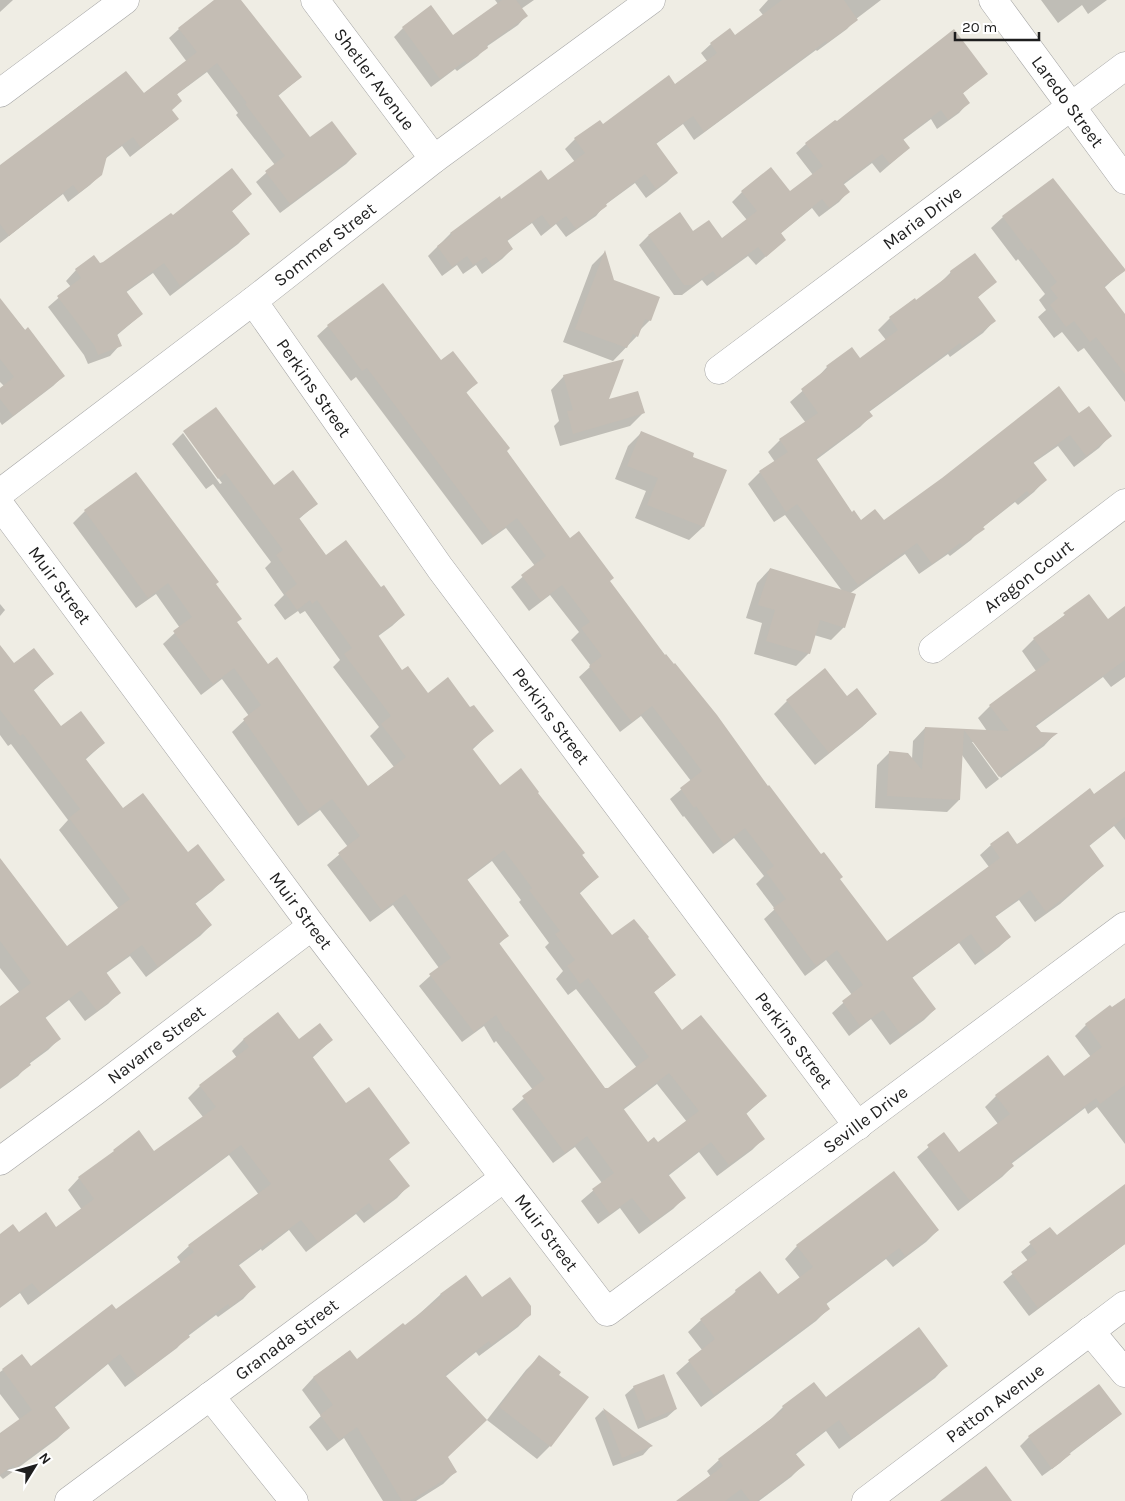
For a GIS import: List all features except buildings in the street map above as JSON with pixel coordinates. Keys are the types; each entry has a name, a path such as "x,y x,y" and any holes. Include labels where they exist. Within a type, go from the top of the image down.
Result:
{"street":[{"path":"0,92 125,0"},
{"name":"Shetler Avenue","path":"314,0 434,159"},
{"name":"Sommer Street","path":"0,493 253,301 434,159 651,0"},
{"name":"Laredo Street","path":"993,0 1125,180"},
{"name":"Maria Drive","path":"719,370 1125,66"},
{"name":"Perkins Street","path":"253,301 440,568 858,1126"},
{"name":"Aragon Court","path":"933,649 1125,503"},
{"name":"Muir Street","path":"0,505 312,926 607,1312"},
{"name":"Navarre Street","path":"0,1161 312,926"},
{"name":"Seville Drive","path":"607,1312 1125,926"},
{"name":"Granada Street","path":"69,1501 504,1178"},
{"name":"Patton Avenue","path":"866,1501 1125,1305"},
{"path":"1090,1331 1125,1373"},
{"path":"210,1396 294,1501"}]}
